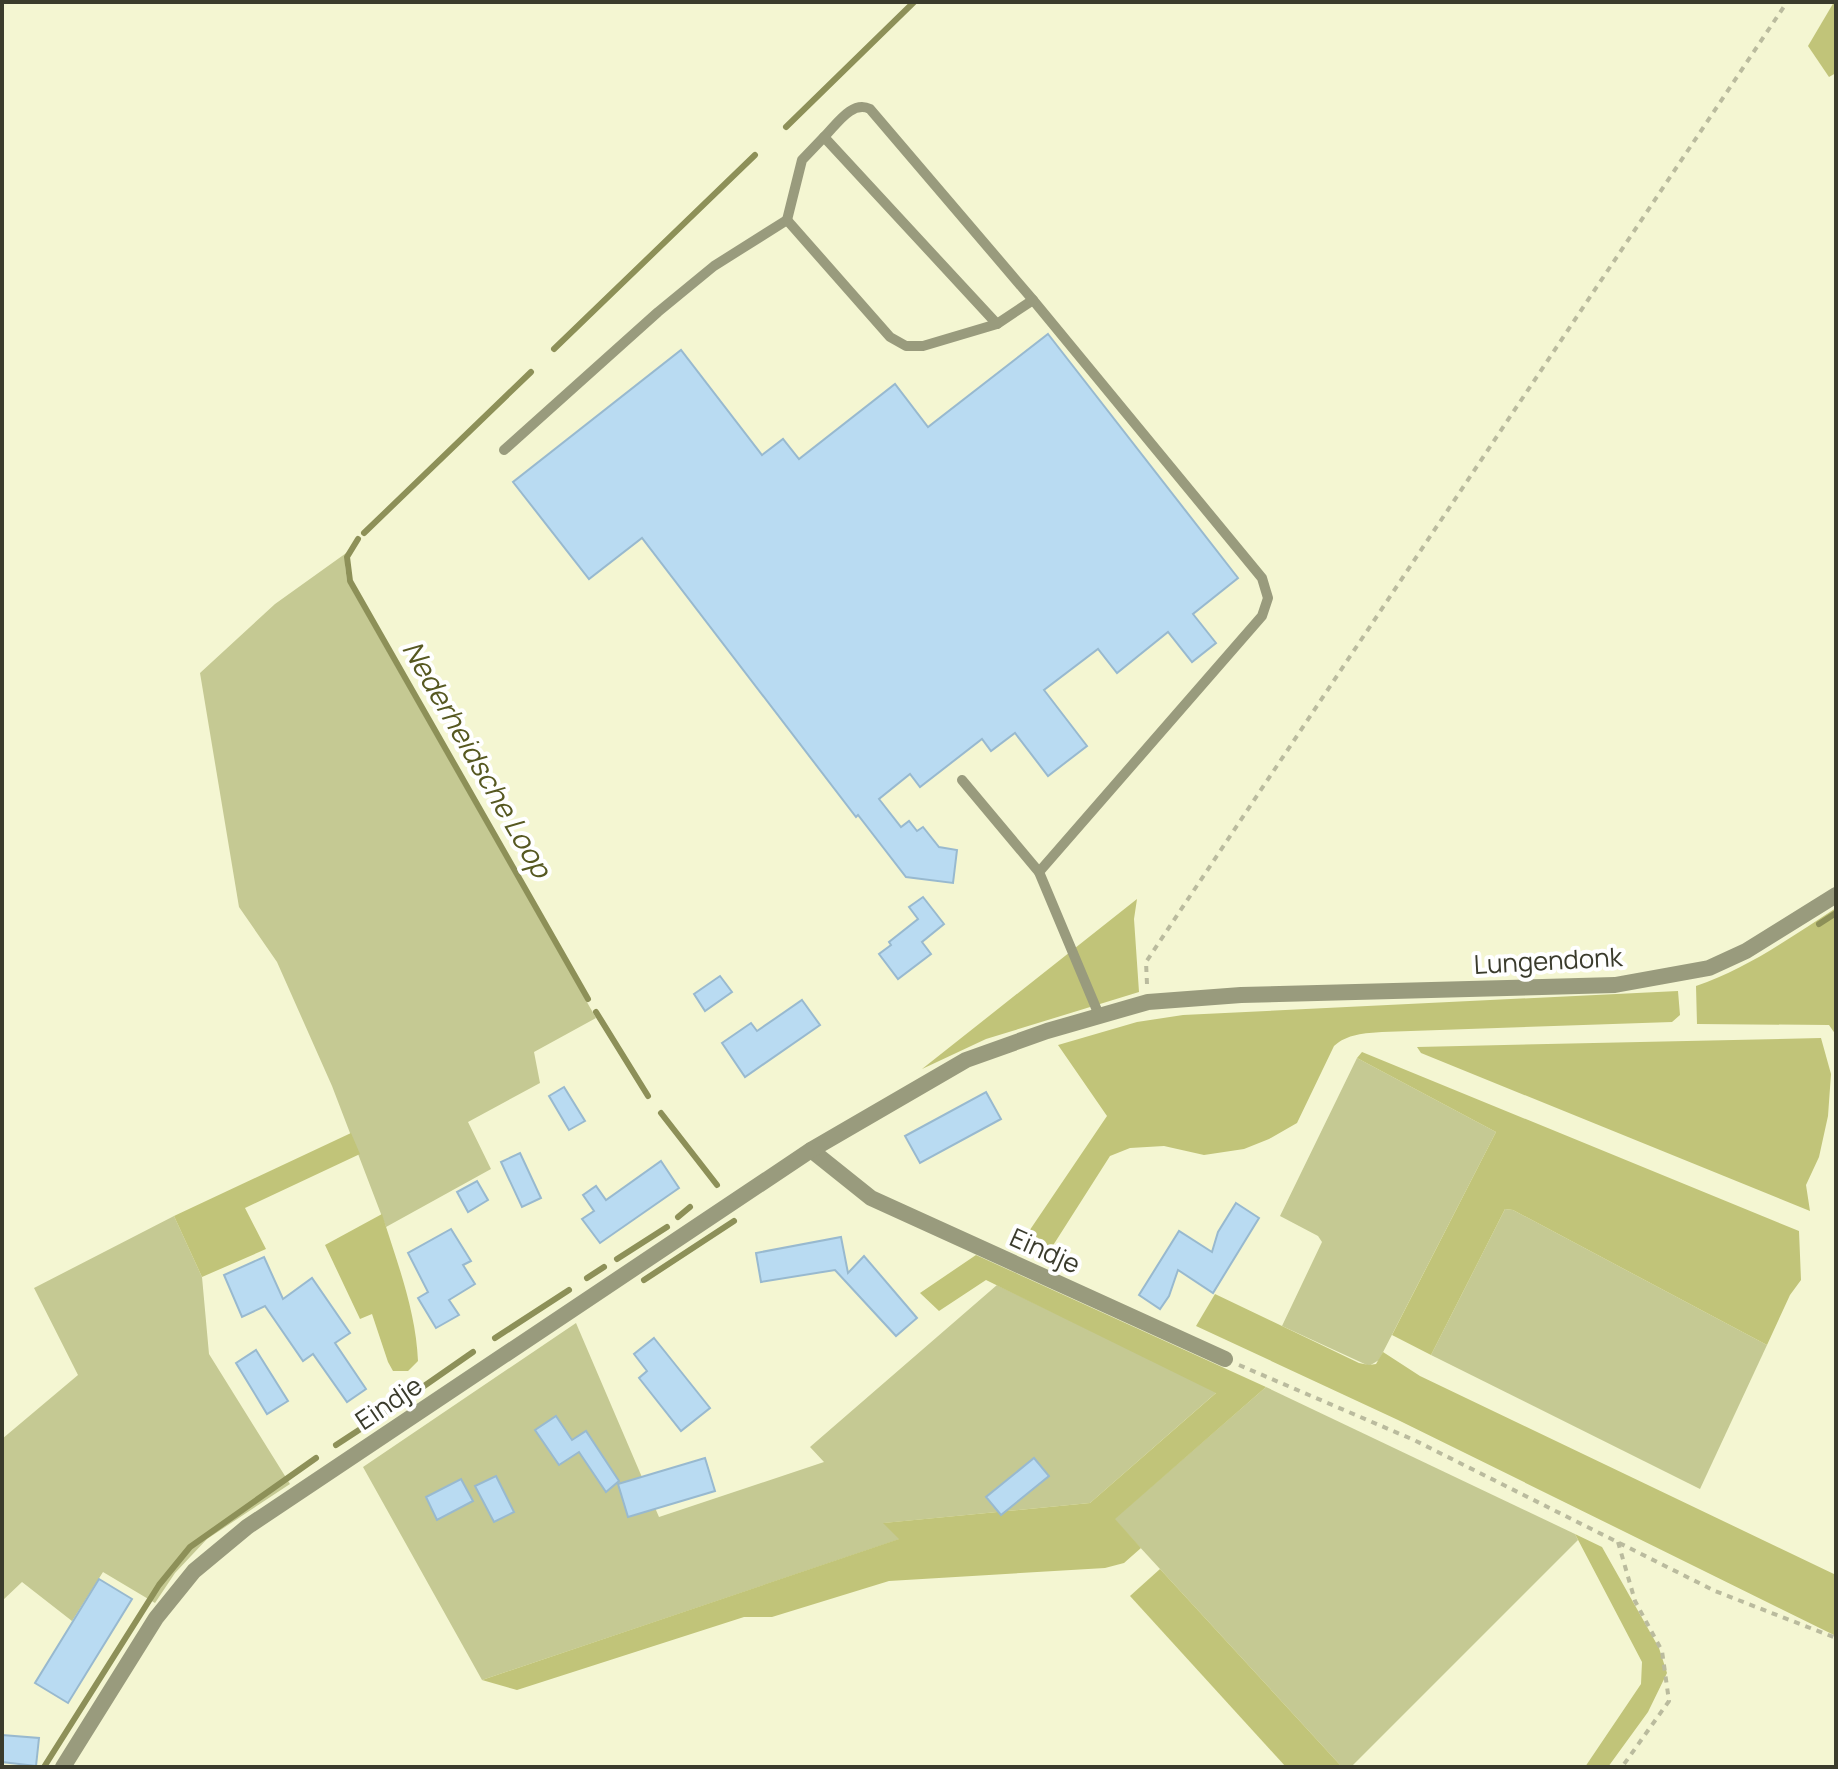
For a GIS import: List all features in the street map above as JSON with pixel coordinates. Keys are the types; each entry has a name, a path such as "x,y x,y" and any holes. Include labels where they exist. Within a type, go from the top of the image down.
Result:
{"street":[{"name":"Lungendonk","path":"1241,995 1615,985 1709,968 1746,951 1836,895"},
{"name":"Eindje","path":"63,1767 156,1618 194,1571 247,1527 811,1150 966,1060 1099,1015 1148,1002 1241,995"},
{"name":"Eindje","path":"811,1150 871,1198 1225,1359"}],"lane":[{"path":"504,450 714,266 787,220 802,160 855,106 863,105 870,109 1033,300 1262,578 1268,598 1262,616 1039,872"},
{"path":"824,137 997,324"},
{"path":"787,220 890,337 906,346 923,346 997,324 1033,300"},
{"path":"962,780 1039,872 1099,1015"}],"path":[{"path":"1148,1002 1146,962 1787,2"},
{"path":"1225,1359 1414,1440 1715,1591 1836,1638"},
{"path":"1618,1542 1635,1601 1662,1651 1669,1701 1622,1767"}],"green space":[{"path":"1834,2 1836,73 1829,77 1808,46"},
{"path":"349,551 345,565 347,581 596,1018 534,1052 540,1083 468,1122 491,1169 386,1227 332,1086 277,962 239,907 200,673 275,604"},
{"path":"1137,899 1134,919 1139,992 986,1039 922,1069"},
{"path":"1836,908 1836,1035 1829,1025 1697,1024 1696,986 1751,961"},
{"path":"1678,991 1680,1015 1672,1022 1382,1032 1350,1037 1334,1046 1297,1123 1244,1149 1204,1155 1164,1146 1130,1148 1110,1156 1045,1258 1019,1246 1107,1116 1058,1045 1137,1022 1183,1015"},
{"path":"1821,1038 1831,1074 1828,1116 1819,1157 1806,1185 1810,1211 1421,1053 1417,1047"},
{"path":"1362,1052 1799,1231 1801,1280 1790,1295 1767,1345 1513,1210 1505,1209 1431,1355 1392,1335 1496,1132 1357,1058"},
{"path":"1357,1058 1496,1132 1379,1360 1369,1366 1282,1326 1322,1242 1318,1236 1280,1216"},
{"path":"351,1133 360,1154 245,1208 266,1249 202,1277 174,1216"},
{"path":"1505,1209 1513,1210 1767,1345 1700,1489 1431,1355"},
{"path":"382,1214 414,1324 418,1361 408,1371 393,1371 372,1314 360,1319 325,1245"},
{"path":"174,1216 202,1277 209,1354 290,1484 207,1539 175,1573 155,1603 103,1572 72,1621 22,1582 2,1601 2,1439 78,1375 34,1288"},
{"path":"976,1255 1266,1387 1115,1519 1141,1548 1124,1563 1105,1568 889,1581 772,1617 744,1617 517,1690 482,1680 899,1539 883,1523 1090,1503 1216,1393 986,1280 939,1311 920,1293"},
{"path":"997,1285 1217,1392 1090,1503 884,1523 900,1539 482,1680 363,1467 576,1323 659,1517 824,1462 810,1447"},
{"path":"1215,1294 1359,1363 1376,1364 1383,1352 1420,1376 1836,1575 1836,1636 1398,1420 1196,1326"},
{"path":"1266,1387 1575,1534 1578,1540 1351,1767 1342,1767 1114,1519"},
{"path":"1575,1534 1602,1547 1659,1648 1667,1673 1648,1712 1608,1767 1585,1767 1641,1684 1642,1662"},
{"path":"1160,1569 1342,1767 1286,1767 1130,1596"}],"building":[{"path":"1048,334 1238,578 1193,614 1216,643 1192,662 1168,632 1117,673 1098,649 1044,690 1087,746 1048,776 1015,733 991,751 982,739 920,787 910,774 879,799 901,827 909,821 917,831 923,827 939,847 957,850 953,883 906,877 858,815 856,817 642,538 589,579 513,482 681,350 762,455 783,439 799,459 895,384 928,427"},
{"path":"923,897 944,924 922,942 931,954 898,979 879,954 918,919 909,907"},
{"path":"720,976 732,992 705,1011 694,994"},
{"path":"802,1000 820,1025 745,1077 722,1043 751,1023 757,1031"},
{"path":"564,1087 585,1121 569,1130 549,1096"},
{"path":"986,1092 1001,1119 920,1163 905,1136"},
{"path":"520,1153 541,1198 522,1207 501,1162"},
{"path":"661,1161 679,1188 600,1243 582,1219 594,1211 583,1195 596,1186 606,1200"},
{"path":"477,1181 488,1200 468,1212 457,1192"},
{"path":"1236,1203 1259,1218 1213,1293 1178,1270 1169,1296 1160,1309 1139,1295 1179,1231 1212,1252 1218,1232"},
{"path":"451,1229 471,1261 463,1265 475,1284 449,1300 459,1315 436,1328 418,1298 428,1292 408,1253"},
{"path":"841,1237 848,1273 864,1256 917,1318 896,1336 835,1270 761,1282 756,1253"},
{"path":"264,1257 283,1299 312,1278 350,1333 335,1343 366,1389 347,1402 313,1354 303,1361 265,1306 242,1317 224,1275"},
{"path":"654,1338 710,1408 681,1431 639,1378 647,1371 634,1354"},
{"path":"256,1350 288,1401 267,1414 236,1363"},
{"path":"556,1416 572,1440 586,1431 619,1481 606,1492 579,1452 559,1465 535,1430"},
{"path":"705,1458 715,1491 628,1517 618,1484"},
{"path":"1034,1458 1049,1476 1001,1515 986,1497"},
{"path":"496,1476 514,1512 494,1522 475,1486"},
{"path":"461,1479 473,1501 437,1520 426,1497"},
{"path":"99,1579 132,1599 68,1703 35,1683"},
{"path":"2,1735 39,1738 36,1766 2,1762"}],"waterway":[{"name":"Nederheidsche Loop","path":"786,127 914,2"},
{"name":"Nederheidsche Loop","path":"554,349 755,155"},
{"name":"Nederheidsche Loop","path":"364,533 531,372"},
{"name":"Nederheidsche Loop","path":"358,539 347,557 350,581 588,999"},
{"path":"1819,924 1836,913"},
{"name":"Nederheidsche Loop","path":"596,1012 648,1096"},
{"name":"Nederheidsche Loop","path":"661,1113 717,1185"},
{"path":"678,1217 690,1207"},
{"path":"644,1280 734,1221"},
{"path":"617,1259 667,1227"},
{"path":"587,1278 604,1267"},
{"path":"495,1338 569,1290"},
{"path":"404,1400 473,1352"},
{"path":"336,1445 385,1413"},
{"path":"44,1767 159,1585 190,1547 316,1458"}]}
